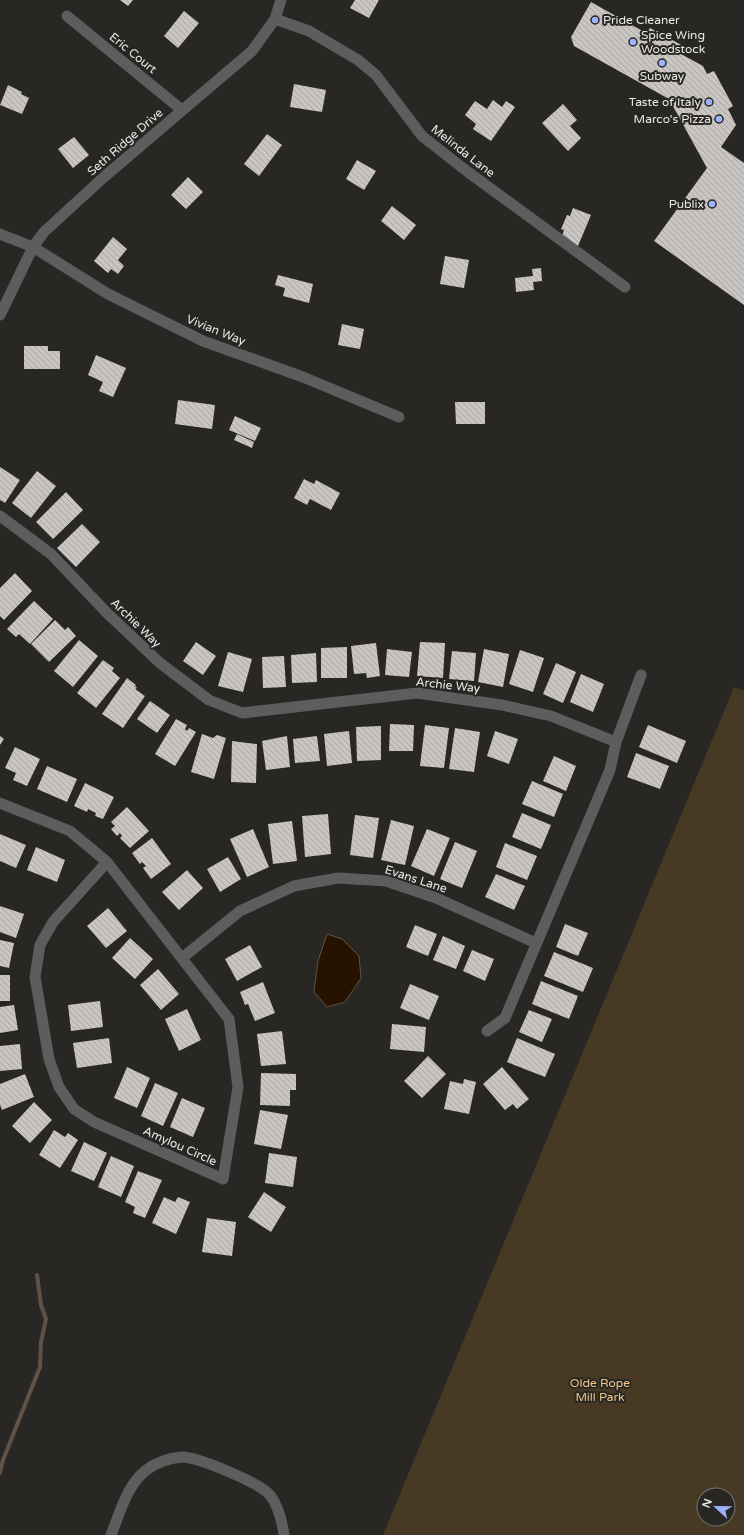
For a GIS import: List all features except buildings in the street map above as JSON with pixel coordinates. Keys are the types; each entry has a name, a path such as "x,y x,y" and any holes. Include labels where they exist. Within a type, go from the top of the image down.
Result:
{"street":[{"name":"Seth Ridge Drive","path":"0,315 33,247 44,232 66,210 252,51 275,18 282,0"},
{"name":"Eric Court","path":"67,16 182,110"},
{"name":"Melinda Lane","path":"275,18 309,31 358,60 376,75 422,136 468,172 625,287"},
{"name":"Vivian Way","path":"0,234 33,247 108,294 203,341 302,377 399,417"},
{"name":"Archie Way","path":"0,516 50,554 106,612 160,663 209,700 242,713 417,693 502,704 551,716 616,742"},
{"path":"486,1031 505,1018 610,770 616,742 641,676"},
{"name":"Amylou Circle","path":"0,803 70,831 107,862 229,1018 238,1086 223,1179 94,1122 74,1109 59,1087 49,1059 35,977 40,945 53,922 107,862"},
{"name":"Evans Lane","path":"182,958 240,911 294,886 338,878 386,881 436,898 536,943"},
{"path":"111,1535 126,1497 135,1482 145,1471 161,1462 182,1457 200,1460 256,1485 270,1495 281,1517 284,1535"}],"green space":[{"name":"Olde Rope Mill Park","path":"734,687 744,691 744,1535 383,1535"}],"shaded area":[{"path":"327,934 342,939 359,956 361,978 345,1002 327,1007 314,992 318,961"}],"waterway":[{"path":"0,1473 3,1460 40,1367 41,1342 46,1319 41,1305 37,1275"}],"place":[{"name":"Pride Cleaner","path":"595,20"},
{"name":"Spice Wing Woodstock","path":"633,42"},
{"name":"Subway","path":"662,63"},
{"name":"Taste of Italy","path":"709,102"},
{"name":"Marco's Pizza","path":"719,119"},
{"name":"Publix","path":"712,204"}]}
